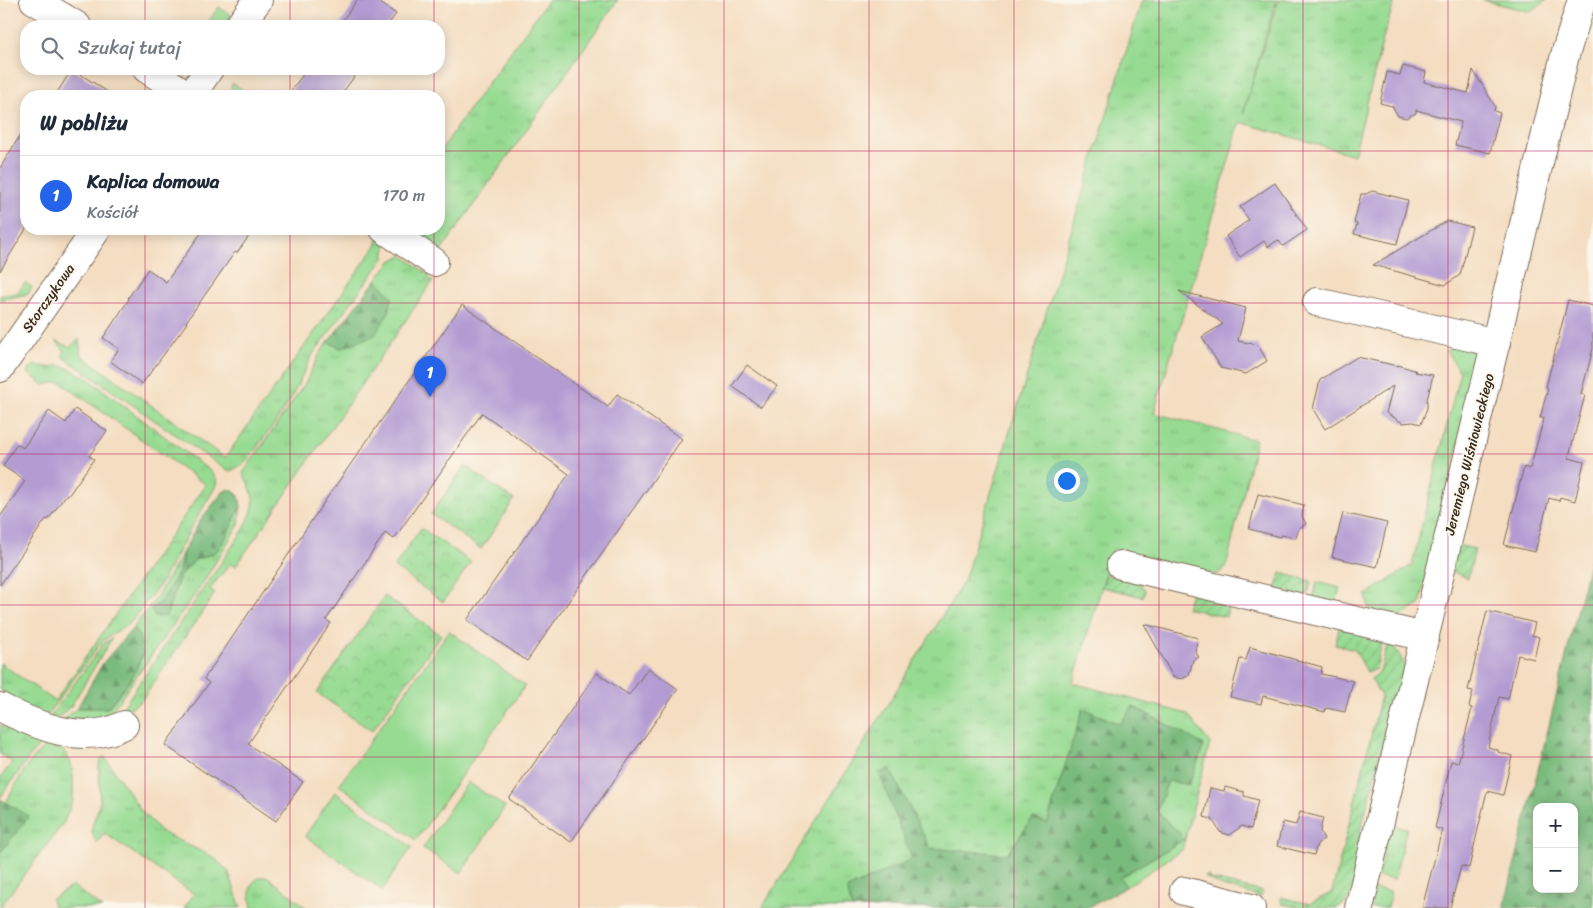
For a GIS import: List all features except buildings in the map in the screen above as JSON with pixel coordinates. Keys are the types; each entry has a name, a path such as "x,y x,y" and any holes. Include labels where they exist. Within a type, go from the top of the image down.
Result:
{"street":[{"path":"34,0 67,20"},
{"path":"243,20 258,0"},
{"name":"Jeremiego Wiśniowieckiego","path":"1359,908 1565,55 1582,0"},
{"path":"157,75 180,90"},
{"path":"194,90 206,75"},
{"name":"Storczykowa","path":"0,368 9,336 92,235"},
{"path":"393,235 434,262"},
{"path":"1316,302 1496,343"},
{"path":"1121,565 1425,637"},
{"path":"0,707 52,730 74,733 118,728"},
{"path":"1184,891 1251,908"}],"green space":[{"path":"548,0 618,0 439,254 414,235 445,235 445,145"},
{"path":"1142,0 1276,0 1243,114 1278,0 1395,0 1384,35 1354,155 1240,122 1154,413 1256,440 1226,567 1217,575 1113,549 1073,683 1187,714 1210,743 1185,839 1156,811 1168,781 1133,707 1120,724 1083,709 1047,824 1034,818 1007,908 762,908 964,581"},
{"path":"1483,0 1547,0 1531,12"},
{"path":"219,7 232,16 229,20 209,20"},
{"path":"232,83 243,90 231,90"},
{"path":"379,236 387,242 384,258 311,357 292,397 275,423 245,463 229,472 62,356 65,351 56,341 70,347 79,339 81,355 225,458 377,244"},
{"path":"402,255 429,275 428,278 433,281 236,566 230,564 210,589 215,593 142,700 115,719 244,529 253,507 253,501 243,473 304,385 319,355 328,342 341,348 392,298 376,280 391,261"},
{"path":"376,280 392,297 389,312 375,335 341,348 328,342"},
{"path":"25,283 32,287 28,294 0,300 0,296 17,293"},
{"path":"1460,343 1480,357 1420,605 1397,618 1373,614 1368,605 1366,595 1412,565 1460,372 1446,351"},
{"path":"34,365 53,368 56,365 71,369 90,380 210,471 217,480 216,486 161,583 131,622 102,641 45,718 32,713 0,689 0,663 55,701 206,485 60,382 44,385 27,372"},
{"path":"465,466 514,500 481,549 431,514"},
{"path":"228,489 234,491 239,496 241,506 225,539 216,552 195,560 180,576 166,616 155,617 151,609 163,600 181,566 183,552 201,519 223,492"},
{"path":"241,506 239,524 201,586 106,719 62,721 77,708 108,708 131,679 139,636 133,628 156,598 183,552 173,583 164,597 152,609 166,616 180,576 195,560 216,552 225,539"},
{"path":"421,528 471,562 443,602 394,567"},
{"path":"1457,545 1475,549 1468,578 1450,571"},
{"path":"1593,547 1593,908 1504,908"},
{"path":"1281,573 1311,581 1307,597 1276,589"},
{"path":"1106,575 1140,583 1145,591 1143,597 1102,587"},
{"path":"1317,582 1340,588 1336,603 1313,599"},
{"path":"1191,593 1229,603 1226,617 1186,608"},
{"path":"385,596 441,635 372,731 317,693"},
{"path":"133,628 139,636 143,655 131,679 107,708 77,708 103,663"},
{"path":"1339,628 1383,639 1376,669 1367,672 1355,650 1335,645"},
{"path":"449,631 525,686 416,840 339,785"},
{"path":"112,638 71,706 58,718 50,717 104,643"},
{"path":"1388,642 1400,655 1403,662 1404,683 1400,700 1393,705 1357,845 1362,848 1352,893 1345,903 1337,908 1303,908 1282,904 1280,897 1310,904 1332,892 1381,696 1371,679 1380,672"},
{"path":"1133,706 1204,745 1189,785 1168,781 1157,811 1185,839 1120,877 1126,887 1087,908 852,908 847,889 912,859 879,773 890,769 930,848 1007,854 1033,818 1047,823 1083,709 1120,724"},
{"path":"0,725 40,745 0,798 0,779 12,762 0,754"},
{"path":"47,746 63,750 71,763 73,800 64,822 0,907 0,853 29,816 6,803 34,757"},
{"path":"104,756 142,812 163,833 213,857 228,871 241,908 184,908 194,894 104,833 97,843 92,834 92,827 100,802 99,766"},
{"path":"468,782 505,807 461,873 423,848"},
{"path":"335,792 412,847 382,890 305,836"},
{"path":"0,799 29,816 0,853"},
{"path":"1390,825 1407,828 1394,880 1378,876"},
{"path":"1185,839 1182,850 1126,887 1119,877"},
{"path":"1208,875 1210,879 1263,892 1261,897 1219,885 1205,877"},
{"path":"260,877 268,877 307,908 252,908 251,886"},
{"path":"73,886 102,908 54,908 51,899"},
{"path":"1373,889 1391,892 1387,908 1368,908"}],"place":[{"name":"Kaplica domowa","path":"430,397"}]}
